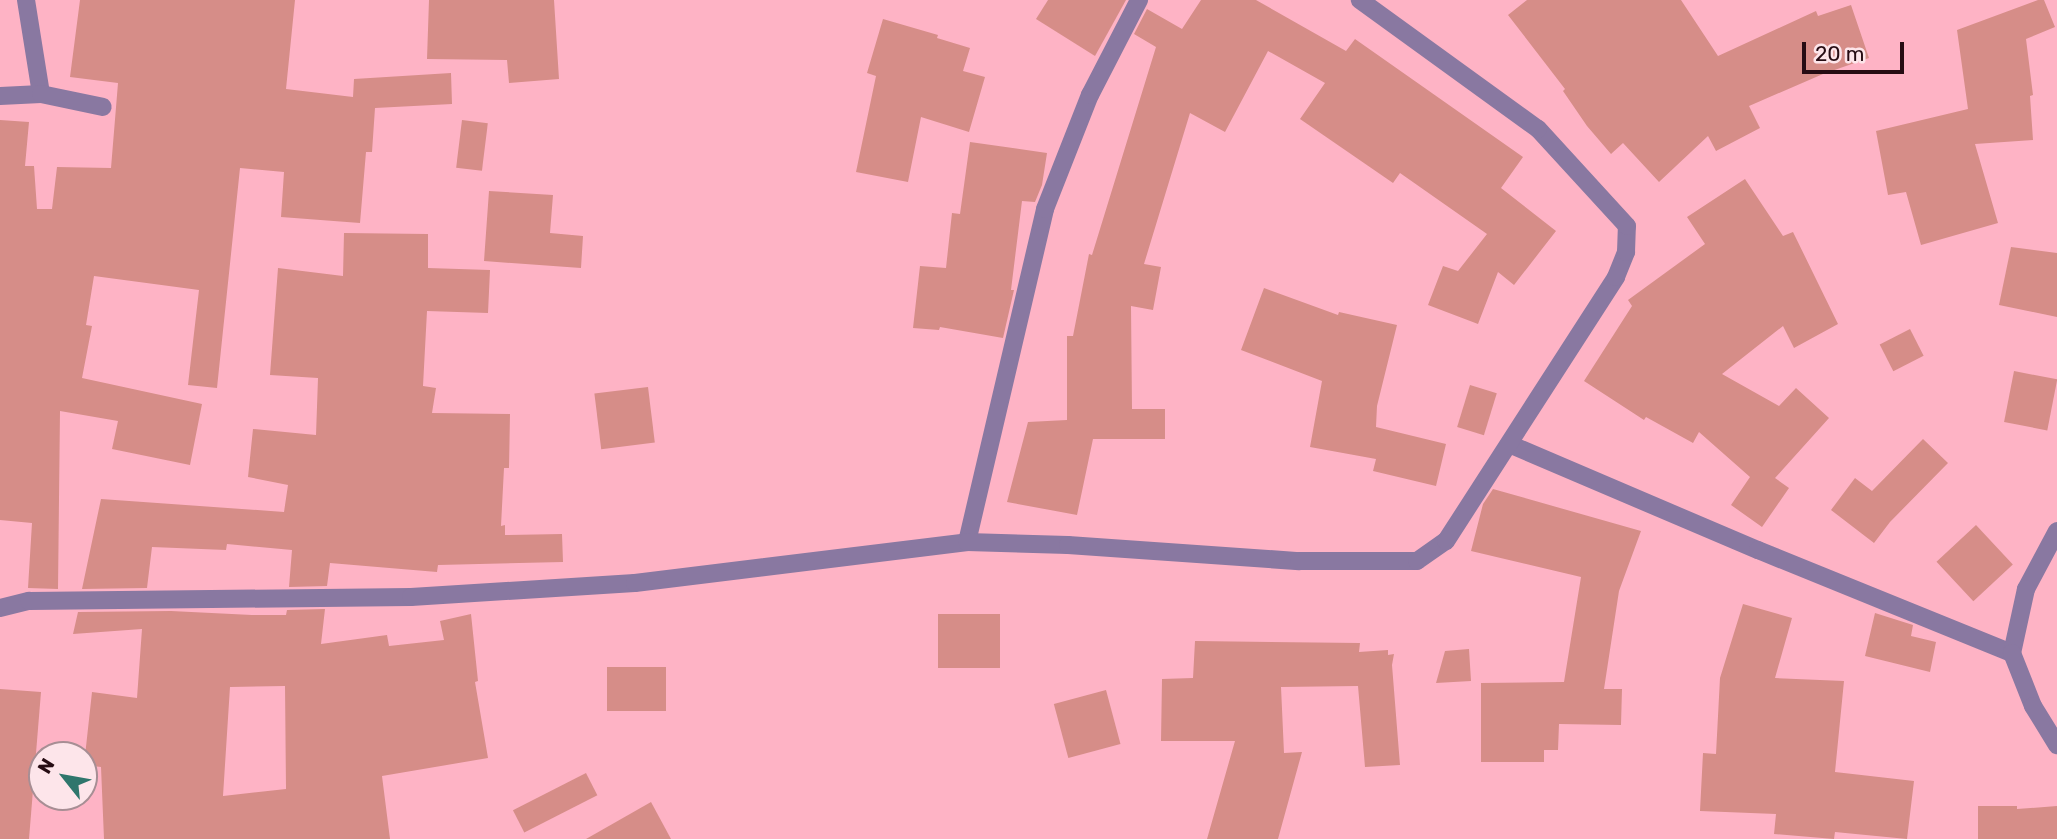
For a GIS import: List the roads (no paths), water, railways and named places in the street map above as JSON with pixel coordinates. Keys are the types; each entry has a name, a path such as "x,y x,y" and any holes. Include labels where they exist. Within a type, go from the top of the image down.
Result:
{"street":[{"path":"26,0 41,94"},
{"path":"967,542 1045,209 1090,95 1139,0"},
{"path":"0,608 29,601 411,597 635,583 967,542 1068,545 1298,561 1417,561 1446,541 1616,278 1626,252 1627,226 1538,129 1360,0"},
{"path":"0,96 41,94 103,107"},
{"path":"1509,444 1758,550 2012,653"},
{"path":"2057,531 2026,589 2012,653 2033,706 2057,745"}]}
